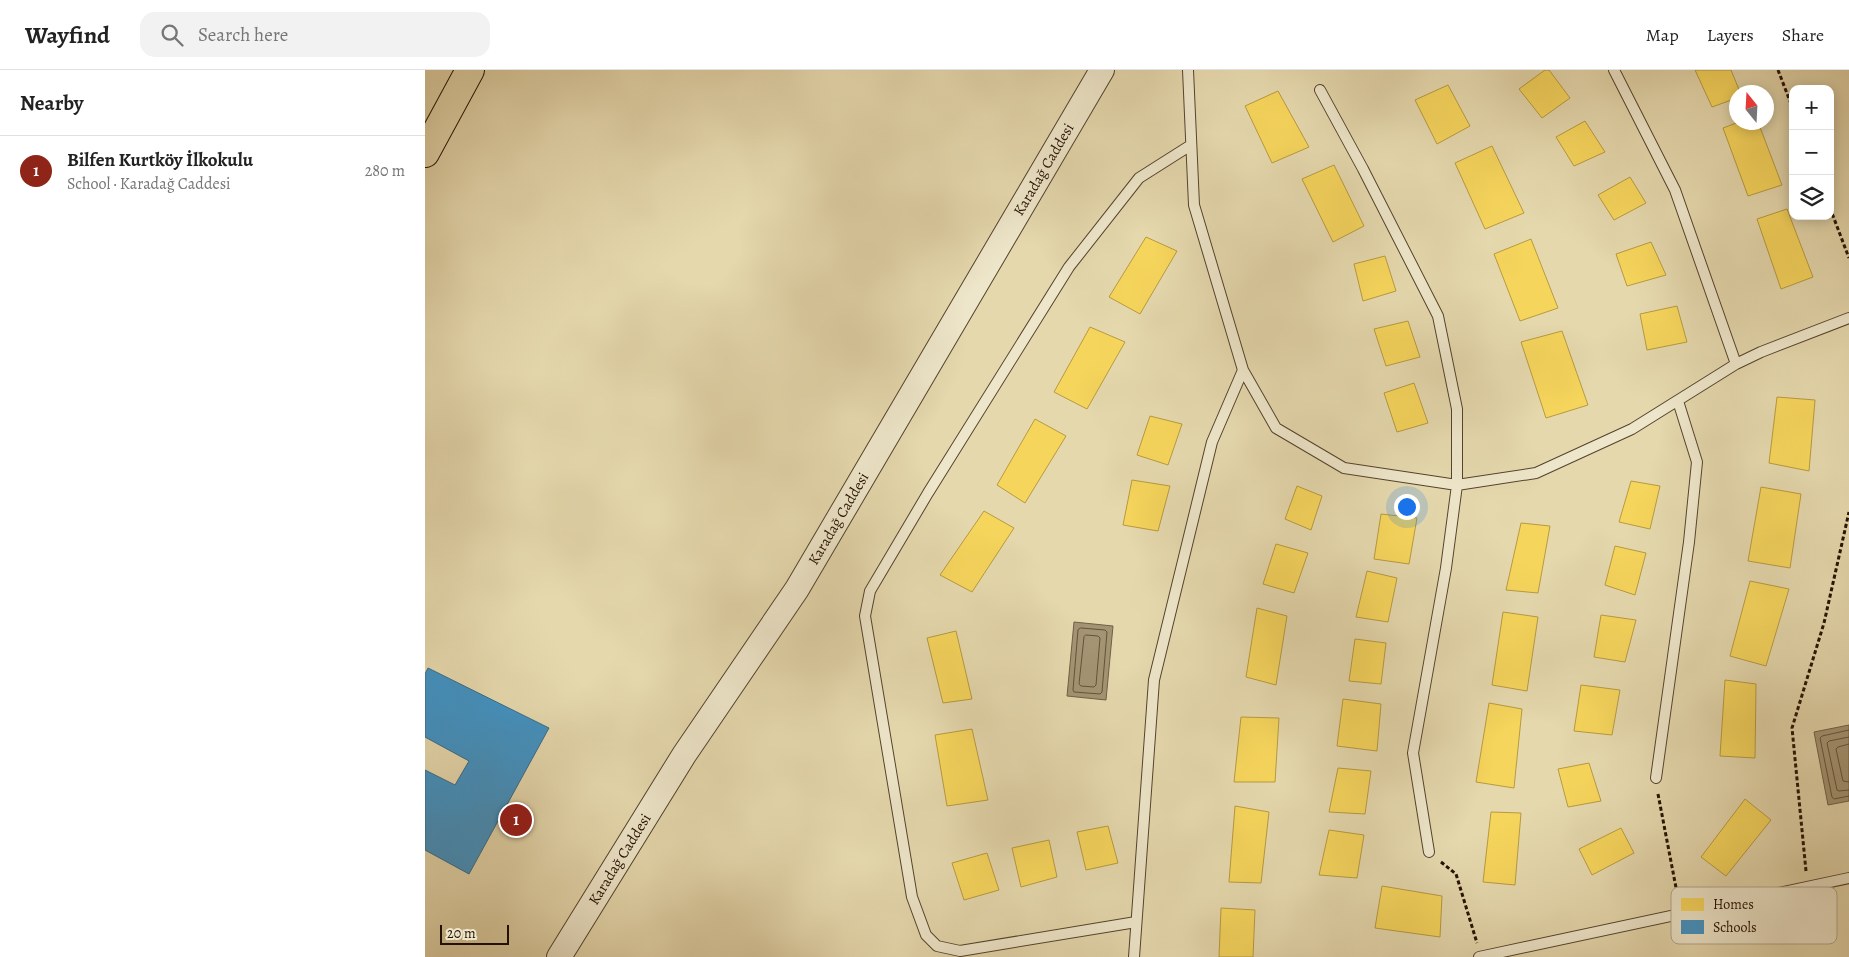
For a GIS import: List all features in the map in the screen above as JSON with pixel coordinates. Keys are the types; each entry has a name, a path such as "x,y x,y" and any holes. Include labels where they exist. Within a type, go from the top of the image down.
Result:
{"highway":[{"path":"425,153 470,70"}],"street":[{"name":"Karadağ Caddesi","path":"559,957 684,755 797,589 1102,70"}],"lane":[{"path":"1188,70 1194,205 1243,370 1276,428 1344,468 1457,485 1536,473 1632,429 1736,364 1761,352 1849,318"},
{"path":"1614,70 1675,190 1736,364"},
{"path":"1320,90 1363,169 1438,316 1457,409 1457,485 1446,568 1413,753 1429,852"},
{"path":"1136,922 960,951 937,946 926,935 911,897 865,616 870,591 928,493 1069,267 1139,178 1191,145"},
{"path":"1134,957 1154,680 1212,442 1243,370"},
{"path":"1656,778 1689,542 1697,462 1678,401"},
{"path":"1811,887 1849,878"},
{"path":"1480,957 1671,917"}],"path":[{"path":"1778,70 1789,99"},
{"path":"1834,219 1849,258"},
{"path":"1807,887 1793,728 1824,623 1849,512"},
{"path":"1656,778 1676,887"},
{"path":"1429,852 1456,874 1480,957"}],"water":[{"path":"1074,622 1113,626 1106,700 1067,696"},
{"path":"1849,725 1849,801 1828,805 1814,732"}],"building: Homes":[{"path":"1545,70 1549,70 1570,98 1542,118 1519,89"},
{"path":"1695,70 1731,70 1737,85 1729,85 1729,101 1712,107"},
{"path":"1448,85 1470,126 1437,144 1415,100"},
{"path":"1278,91 1309,147 1272,163 1245,106"},
{"path":"1585,121 1605,152 1574,166 1556,137"},
{"path":"1729,126 1729,130 1761,130 1782,185 1748,196 1723,128"},
{"path":"1492,146 1524,213 1485,229 1455,163"},
{"path":"1334,165 1364,226 1333,242 1302,179"},
{"path":"1630,177 1646,203 1614,220 1598,195"},
{"path":"1787,209 1789,220 1791,220 1813,277 1781,289 1757,219"},
{"path":"1146,237 1177,251 1140,314 1109,297"},
{"path":"1531,239 1558,308 1520,321 1494,254"},
{"path":"1651,242 1666,275 1627,286 1616,254"},
{"path":"1385,256 1396,291 1363,301 1354,264"},
{"path":"1677,306 1687,342 1647,350 1640,314"},
{"path":"1408,321 1420,357 1386,366 1374,329"},
{"path":"1090,327 1125,342 1087,409 1054,392"},
{"path":"1562,331 1588,405 1546,418 1521,342"},
{"path":"1414,383 1428,423 1397,432 1384,393"},
{"path":"1777,397 1815,400 1809,471 1769,463"},
{"path":"1150,416 1182,424 1168,465 1137,455"},
{"path":"1035,419 1066,436 1025,503 997,485"},
{"path":"1132,480 1170,486 1158,531 1123,525"},
{"path":"1631,481 1660,486 1650,529 1619,522"},
{"path":"1297,486 1322,496 1311,530 1285,519"},
{"path":"1761,487 1801,494 1790,568 1748,561"},
{"path":"984,511 1014,528 972,592 940,575"},
{"path":"1381,514 1417,518 1409,564 1374,559"},
{"path":"1521,523 1550,526 1538,593 1506,590"},
{"path":"1276,544 1308,553 1294,593 1263,584"},
{"path":"1615,546 1646,553 1635,595 1605,585"},
{"path":"1367,571 1397,578 1388,622 1356,617"},
{"path":"1750,581 1789,589 1766,666 1730,656"},
{"path":"1257,608 1287,616 1276,685 1246,677"},
{"path":"1503,612 1538,617 1527,691 1492,685"},
{"path":"1601,615 1636,620 1625,662 1594,657"},
{"path":"956,631 972,699 943,703 927,638"},
{"path":"1355,639 1386,643 1381,684 1349,681"},
{"path":"1725,680 1756,684 1755,758 1720,756"},
{"path":"1581,685 1620,690 1612,735 1574,731"},
{"path":"1343,699 1381,704 1377,751 1337,746"},
{"path":"1489,703 1522,709 1514,788 1476,782"},
{"path":"1241,717 1279,718 1275,782 1234,782"},
{"path":"972,729 988,800 947,806 935,735"},
{"path":"1589,763 1601,801 1568,807 1558,769"},
{"path":"1338,768 1371,771 1365,814 1329,812"},
{"path":"1745,799 1771,820 1726,876 1701,857"},
{"path":"1235,806 1269,812 1261,883 1229,882"},
{"path":"1491,812 1521,813 1515,885 1483,882"},
{"path":"1108,826 1118,863 1086,870 1077,832"},
{"path":"1621,828 1634,853 1592,875 1579,849"},
{"path":"1329,830 1364,835 1357,878 1319,875"},
{"path":"1049,840 1057,877 1021,887 1012,848"},
{"path":"987,853 999,890 964,900 952,863"},
{"path":"1382,886 1442,896 1440,937 1375,928"},
{"path":"1221,908 1255,910 1253,957 1219,957"}],"building: Schools":[{"path":"428,668 549,728 469,874 425,850 425,770 455,785 469,761 425,737 425,674"}],"place":[{"name":"Bilfen Kurtköy İlkokulu","path":"516,820"}]}
